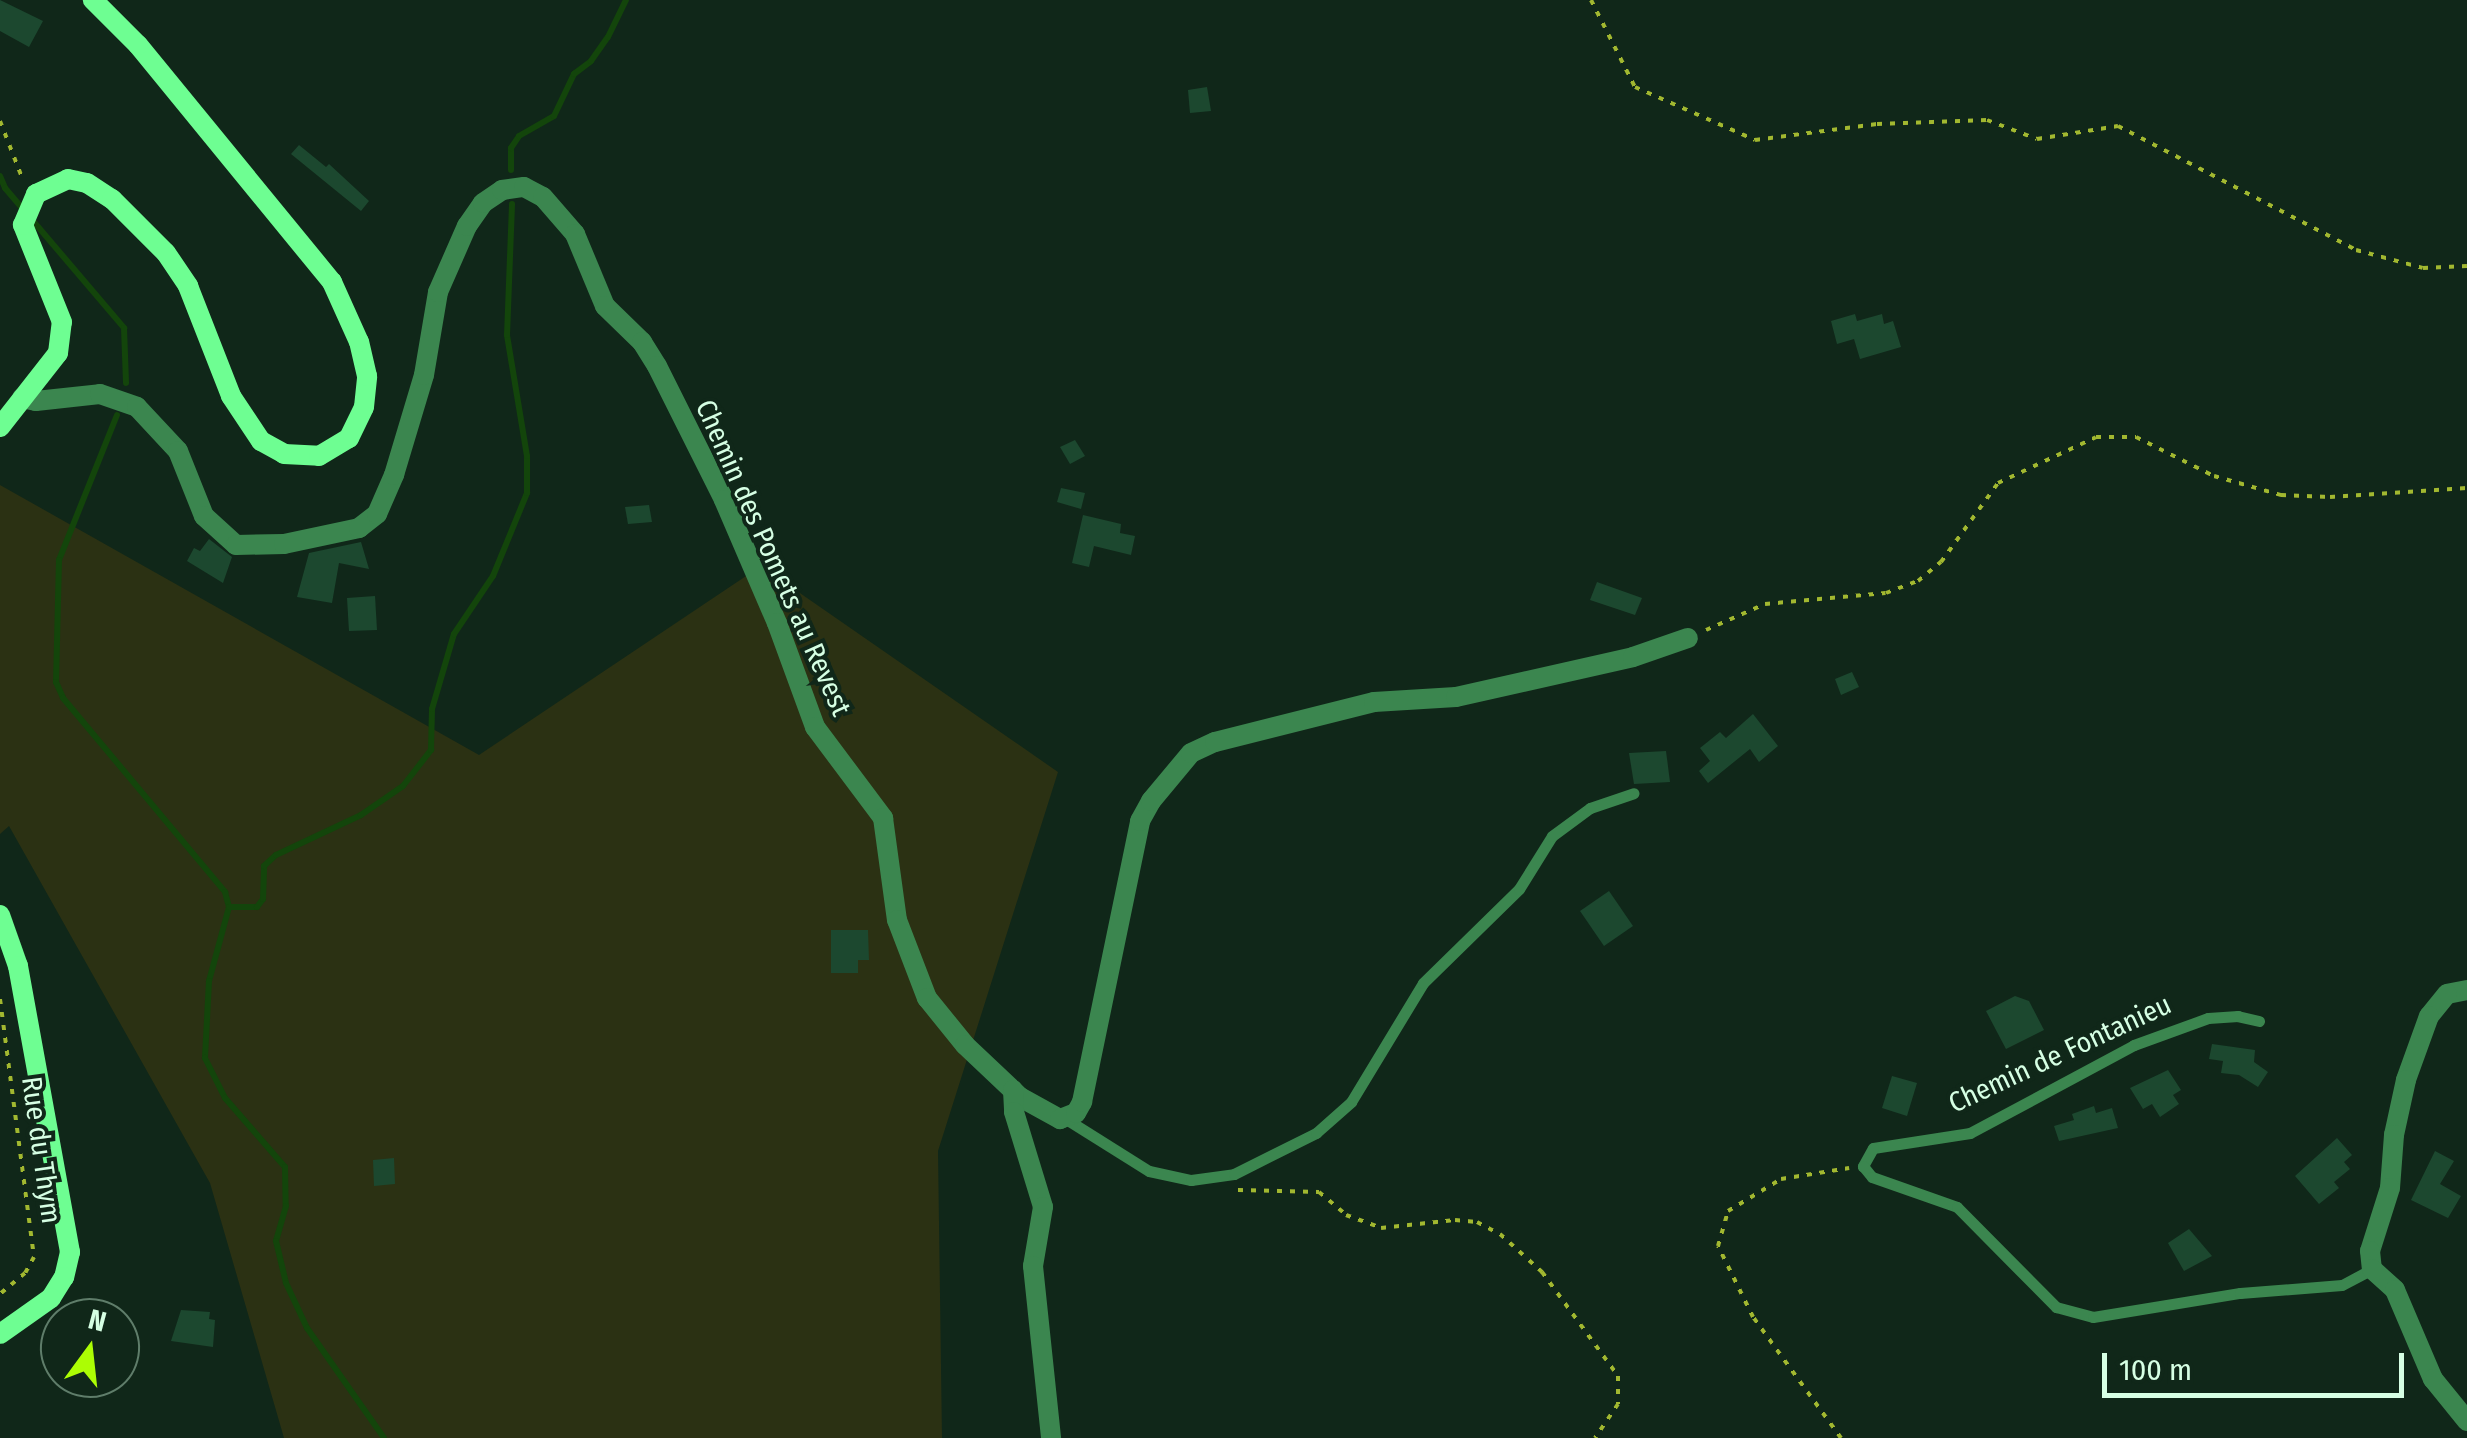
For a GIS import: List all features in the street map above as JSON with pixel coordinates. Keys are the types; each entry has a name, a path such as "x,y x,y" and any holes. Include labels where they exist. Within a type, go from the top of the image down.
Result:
{"street":[{"path":"0,427 53,364 62,330 57,306 23,226 33,197 50,184 77,179 112,199 149,234 188,286 231,396 252,430 272,449 295,457 320,456 340,446 356,429 364,407 367,376 354,326 332,282 138,46 93,0"},
{"name":"Chemin des Pomets au Revest","path":"22,398 100,394 137,407 178,451 193,497 204,516 236,545 284,544 360,528 377,514 394,475 424,375 438,292 468,226 484,203 502,190 524,186 543,198 574,234 605,306 642,342 656,366 724,500 777,623 815,727 883,818 896,920 927,998 965,1045 1013,1090 1051,1118 1066,1119"},
{"path":"1066,1119 1076,1114 1082,1102 1140,821 1150,801 1191,753 1215,742 1374,702 1456,697 1633,656 1688,638"},
{"path":"0,915 18,966 70,1252 64,1276 51,1298 0,1334"},
{"path":"2467,990 2448,994 2429,1016 2406,1080 2394,1134 2390,1188 2370,1251 2372,1269 2395,1290 2433,1379 2467,1421"},
{"path":"1013,1090 1014,1112 1043,1207 1034,1266 1050,1438"}],"lane":[{"path":"1066,1119 1149,1171 1206,1180 1234,1174 1333,1120 1367,1080 1423,983 1518,889 1540,849 1590,808 1634,792"},
{"name":"Chemin de Fontanieu","path":"1863,1166 1872,1148 1970,1133 2134,1045 2208,1018 2238,1016 2259,1021"},
{"path":"1863,1166 1872,1177 1957,1207 2056,1307 2093,1318 2240,1292 2342,1285 2372,1269"}],"path":[{"path":"1591,0 1635,87 1755,140 1895,124 1987,120 2037,139 2118,126 2356,250 2423,268 2467,266"},
{"path":"0,121 33,197"},
{"path":"1688,638 1765,604 1886,593 1918,581 1941,562 1998,482 2096,437 2136,438 2214,476 2281,495 2330,497 2467,488"},
{"name":"Rue du Thym","path":"0,999 34,1257 25,1273 0,1294"},
{"path":"1841,1438 1753,1318 1718,1246 1728,1212 1781,1179 1863,1166"},
{"path":"1206,1180 1226,1190 1318,1192 1346,1215 1381,1228 1455,1220 1477,1222 1500,1234 1542,1272 1618,1376 1618,1404 1596,1438"}],"green space":[{"path":"0,485 479,755 761,566 1058,772 938,1151 942,1438 284,1438 210,1183 9,826 0,834"}],"building":[{"path":"0,0 43,21 29,47 0,31"},
{"path":"1207,87 1211,111 1190,113 1188,90"},
{"path":"299,145 326,167 329,164 369,201 361,211 291,154"},
{"path":"1855,314 1857,321 1882,314 1884,324 1893,321 1901,347 1860,359 1854,339 1837,344 1831,321"},
{"path":"1075,440 1085,456 1070,464 1060,447"},
{"path":"1061,488 1085,493 1081,509 1057,502"},
{"path":"649,505 652,522 628,524 625,507"},
{"path":"1083,515 1121,524 1120,533 1135,536 1131,555 1094,546 1089,567 1072,563"},
{"path":"209,539 232,557 223,583 187,561 194,548 200,551"},
{"path":"361,542 369,569 339,563 332,603 297,597 309,553"},
{"path":"1597,582 1642,598 1635,615 1590,600"},
{"path":"375,596 377,630 349,631 347,598"},
{"path":"1852,672 1859,687 1841,695 1835,679"},
{"path":"1753,714 1778,746 1759,762 1750,749 1708,783 1699,771 1710,761 1700,748 1720,732 1726,738"},
{"path":"1666,751 1670,782 1634,784 1629,753"},
{"path":"1609,891 1633,926 1604,946 1580,911"},
{"path":"831,930 868,930 869,960 858,960 858,973 831,973"},
{"path":"2015,996 2029,1001 2044,1030 2006,1049 1986,1011"},
{"path":"2212,1044 2255,1050 2254,1062 2268,1072 2258,1087 2239,1075 2221,1073 2223,1061 2209,1059"},
{"path":"2168,1070 2181,1090 2173,1095 2179,1104 2160,1117 2152,1104 2143,1109 2130,1088"},
{"path":"1892,1076 1917,1083 1907,1116 1882,1108"},
{"path":"2094,1106 2096,1113 2112,1108 2118,1128 2059,1141 2054,1126 2074,1120 2072,1114"},
{"path":"2337,1138 2352,1155 2344,1162 2350,1169 2334,1182 2339,1188 2319,1204 2295,1176"},
{"path":"2435,1151 2454,1161 2440,1184 2461,1196 2448,1218 2411,1200"},
{"path":"394,1158 395,1184 374,1186 373,1160"},
{"path":"2189,1229 2212,1256 2184,1271 2168,1243"},
{"path":"181,1310 210,1312 209,1319 215,1320 213,1347 171,1341"}],"waterway":[{"path":"511,170 511,148 519,136 554,116 574,74 591,61 608,37 626,0"},
{"path":"0,176 5,188 124,328 126,383"},
{"path":"229,907 257,907 263,899 264,866 276,855 361,815 403,786 431,750 432,709 454,634 493,576 527,493 527,456 507,335 512,204"},
{"path":"117,415 59,560 56,682 63,698 225,892 229,907 209,981 205,1058 225,1098 285,1167 286,1206 276,1241 286,1283 307,1328 384,1438"}]}
